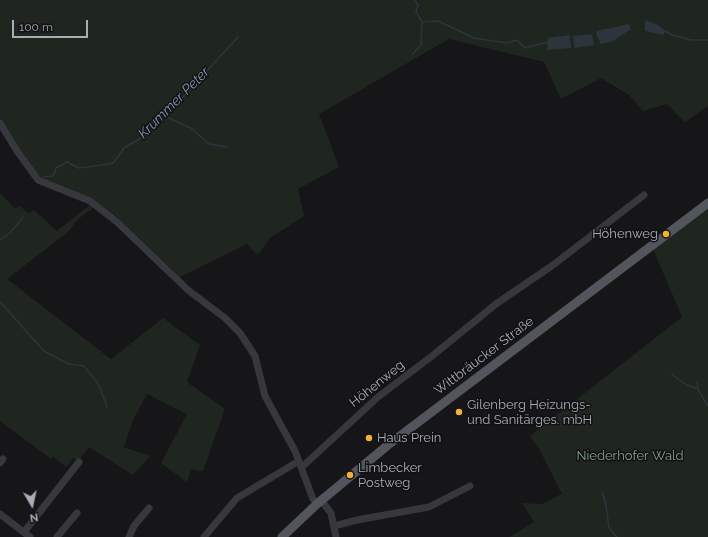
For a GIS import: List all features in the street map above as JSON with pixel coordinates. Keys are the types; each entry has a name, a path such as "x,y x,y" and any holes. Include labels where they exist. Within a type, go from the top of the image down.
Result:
{"main road":[{"name":"Wittbräucker Straße","path":"282,537 319,502 388,445 708,203"}],"street":[{"path":"0,123 17,151 38,180 90,201 117,222 188,290 234,325 251,349 265,396 301,464 313,499 319,502 331,513 336,537"},
{"name":"Höhenweg","path":"204,537 237,498 301,464 378,397 496,304 553,265 644,195"},
{"path":"16,537 25,533 79,462"},
{"path":"334,526 357,520 429,507 470,486"},
{"path":"129,537 134,526 149,508"},
{"path":"57,537 77,513"},
{"path":"0,514 25,533"}],"green space":[{"path":"0,0 708,0 708,106 685,122 667,104 643,111 629,95 601,78 561,99 544,62 449,39 319,114 339,167 298,189 304,216 270,238 258,255 247,244 180,277 115,215 90,199 38,179 18,151 0,117"},
{"path":"0,193 15,209 19,206 29,213 34,210 57,231 91,204 94,207 77,220 69,231 7,279 111,359 163,318 200,345 187,382 225,409 203,471 191,469 187,482 161,463 187,414 147,394 133,420 124,447 150,456 133,475 89,447 78,461 73,458 66,467 53,457 51,459 0,421"},
{"name":"Niederhofer Wald","path":"708,209 708,537 509,537 534,522 522,503 542,504 562,494 539,449 530,436 682,317 653,249"}],"shaded area":[{"path":"646,20 658,25 665,31 663,35 645,31"},
{"path":"629,24 631,29 613,41 601,44 596,33 597,31"},
{"path":"592,34 594,45 574,48 573,36"},
{"path":"570,35 571,48 547,50 548,38"}],"waterway":[{"path":"415,0 418,5 416,12 422,22 438,21 474,38 507,43 517,40 525,48 548,42"},
{"path":"413,54 421,45 422,23"},
{"path":"665,31 672,35 691,40 708,40"},
{"name":"Krummer Peter","path":"44,177 53,176 56,168 67,162 79,168 110,164 114,162 124,148 146,135 152,123 164,116 177,100 183,97 238,37"},
{"path":"164,116 191,128 209,144 227,147"},
{"name":"Krummer Peter","path":"0,240 11,232 23,217"},
{"path":"0,302 44,351 68,364 84,366 99,385 107,407"},
{"path":"672,375 687,385 698,389 708,406"},
{"path":"697,382 698,388"},
{"path":"602,492 606,505 609,528 617,537"}],"place":[{"name":"Höhenweg","path":"666,234"},
{"name":"Gilenberg Heizungs- und Sanitärges. mbH","path":"459,412"},
{"name":"Haus Prein","path":"369,438"},
{"name":"Limbecker Postweg","path":"350,475"}]}
